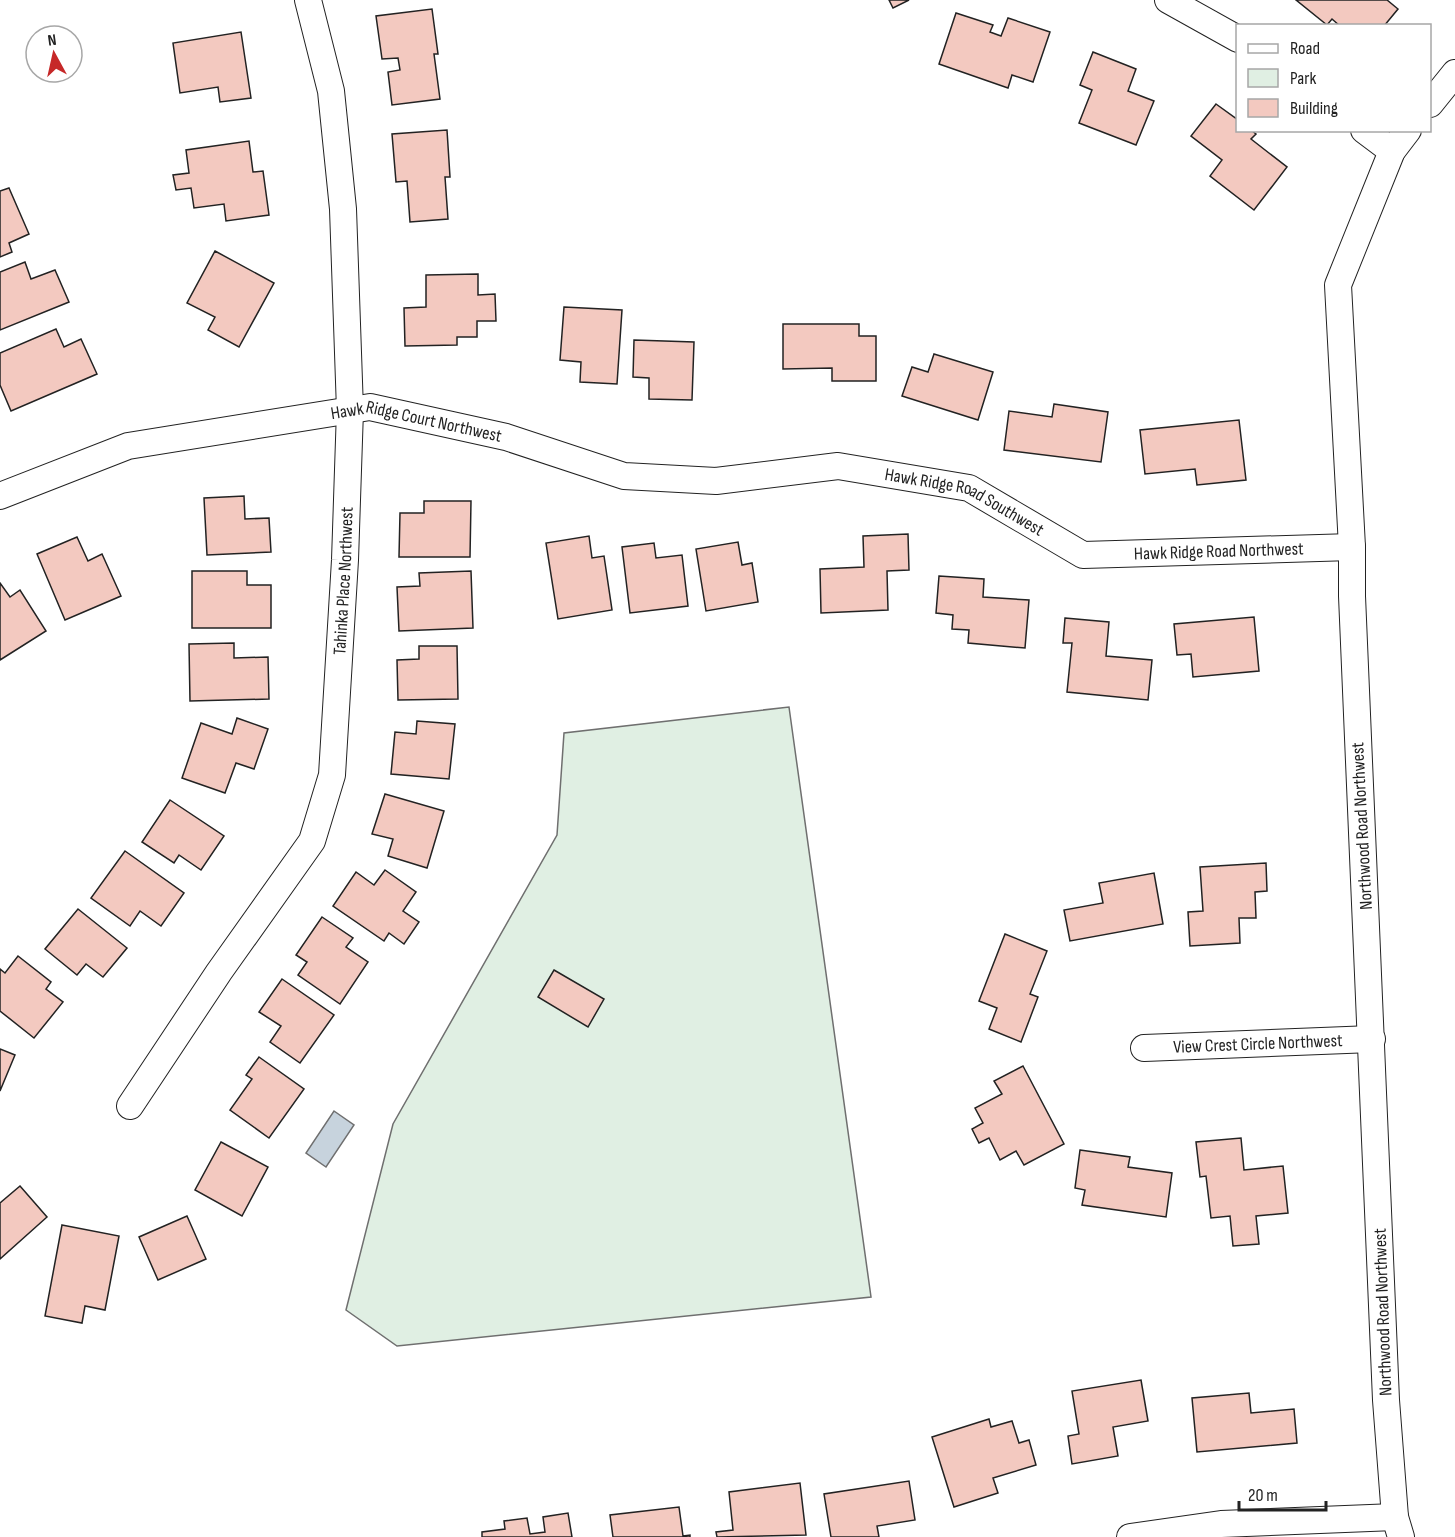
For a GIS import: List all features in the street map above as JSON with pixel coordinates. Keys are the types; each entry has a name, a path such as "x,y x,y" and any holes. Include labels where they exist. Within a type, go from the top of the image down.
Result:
{"street":[{"name":"Tahinka Place Northwest","path":"130,1106 219,972 312,841 332,775 345,560 350,410 343,209 331,91 308,0"},
{"path":"1168,0 1236,38"},
{"path":"1431,103 1455,73"},
{"path":"1367,132 1392,151"},
{"name":"Northwood Road Northwest","path":"1398,1527 1386,1400 1352,596 1352,547 1338,285 1392,151 1406,132"},
{"name":"Hawk Ridge Court Northwest","path":"0,496 128,446 370,407 506,437 624,476 716,481 838,466"},
{"name":"Hawk Ridge Road Southwest","path":"838,466 969,488 1083,555"},
{"name":"Hawk Ridge Road Northwest","path":"1083,555 1352,547"},
{"name":"View Crest Circle Northwest","path":"1144,1048 1372,1039"},
{"path":"1130,1537 1221,1524 1398,1527"}],"green space":[{"path":"789,707 871,1297 397,1346 346,1310 393,1124 557,835 564,733"}],"shaded area":[{"path":"334,1111 354,1125 326,1167 306,1153"}],"building":[{"path":"889,0 909,0 893,8"},
{"path":"1296,0 1387,0 1398,9 1386,24 1338,24 1332,19 1326,24"},
{"path":"432,9 438,54 434,54 440,99 392,105 388,72 400,70 398,58 382,59 376,16"},
{"path":"956,13 993,25 990,32 1001,36 1008,18 1050,32 1033,82 1012,75 1008,88 939,64"},
{"path":"241,32 251,98 220,102 218,87 180,93 173,43"},
{"path":"1093,52 1136,69 1128,91 1154,101 1136,145 1079,123 1092,90 1080,85"},
{"path":"1216,104 1236,119 1236,132 1254,132 1256,134 1251,139 1287,167 1254,210 1210,176 1222,160 1191,136"},
{"path":"447,130 450,177 445,177 448,219 410,222 407,181 396,182 392,134"},
{"path":"249,141 253,172 263,171 269,215 226,221 224,204 194,208 191,188 176,190 173,175 189,173 186,150"},
{"path":"9,188 29,234 9,243 12,252 0,257 0,191"},
{"path":"215,251 274,283 239,347 208,330 215,317 187,303"},
{"path":"25,262 31,279 55,270 69,302 0,330 0,272"},
{"path":"478,274 478,295 495,294 496,321 477,321 477,337 457,337 457,345 405,346 404,308 426,307 426,275"},
{"path":"564,307 622,310 617,384 580,382 581,362 560,360"},
{"path":"783,324 859,324 859,336 876,336 876,381 832,381 832,368 783,369"},
{"path":"56,329 64,347 81,339 97,374 11,411 0,385 0,353"},
{"path":"634,340 694,342 692,400 649,399 649,378 633,377"},
{"path":"934,354 993,372 978,420 902,396 912,367 928,372"},
{"path":"1054,404 1108,412 1101,462 1004,450 1009,411 1052,417"},
{"path":"1239,420 1246,480 1197,485 1195,469 1145,474 1140,430"},
{"path":"244,496 245,519 269,518 271,552 207,555 204,498"},
{"path":"424,501 471,501 470,557 399,557 400,513 424,513"},
{"path":"908,534 909,570 887,571 888,610 821,613 820,569 864,567 863,536"},
{"path":"589,536 592,558 604,556 612,610 558,619 546,543"},
{"path":"77,537 88,561 102,554 121,596 65,620 37,554"},
{"path":"738,542 742,565 752,563 758,602 706,611 696,549"},
{"path":"654,543 656,558 682,555 688,606 630,613 622,547"},
{"path":"192,571 247,571 247,585 271,585 271,628 192,628"},
{"path":"471,571 473,628 399,631 397,587 420,586 419,573"},
{"path":"939,576 984,579 983,597 1029,600 1025,648 968,643 969,630 952,629 953,615 936,613"},
{"path":"0,583 10,597 20,590 46,631 0,660"},
{"path":"1254,617 1259,671 1193,677 1191,654 1177,655 1174,624"},
{"path":"1065,618 1109,622 1106,656 1152,660 1148,700 1067,692 1072,643 1063,643"},
{"path":"234,643 234,658 268,657 269,699 190,701 189,644"},
{"path":"419,646 457,646 458,699 398,700 397,660 419,659"},
{"path":"237,718 268,729 254,769 236,763 225,793 182,778 201,723 232,734"},
{"path":"417,721 455,724 449,779 391,774 395,732 416,734"},
{"path":"385,794 444,811 427,868 388,856 393,839 372,834"},
{"path":"170,800 224,836 201,870 179,855 174,863 142,842"},
{"path":"125,851 184,893 161,926 140,911 130,926 91,898"},
{"path":"1266,863 1267,891 1255,892 1256,918 1239,918 1240,943 1190,946 1188,912 1203,911 1200,867"},
{"path":"385,870 416,892 403,911 419,922 404,944 389,933 384,941 333,906 356,872 374,885"},
{"path":"1154,873 1163,924 1070,941 1064,910 1103,903 1099,883"},
{"path":"78,909 127,948 103,977 86,964 77,975 45,949"},
{"path":"322,917 353,938 346,947 368,962 340,1004 298,975 307,962 296,955"},
{"path":"1005,934 1047,951 1030,994 1038,997 1021,1042 989,1029 997,1008 979,1001"},
{"path":"18,956 51,982 46,989 63,1002 34,1038 0,1011 0,969 5,973"},
{"path":"554,970 604,999 588,1027 538,997"},
{"path":"282,979 334,1015 300,1063 270,1042 281,1026 259,1012"},
{"path":"0,1049 15,1055 0,1091"},
{"path":"259,1057 304,1089 269,1138 230,1110 252,1079 246,1075"},
{"path":"1023,1066 1064,1144 1024,1165 1016,1151 1000,1160 989,1138 979,1143 972,1129 983,1123 975,1108 1002,1094 994,1081"},
{"path":"1241,1138 1244,1170 1283,1166 1288,1213 1256,1216 1259,1244 1233,1246 1230,1216 1211,1218 1206,1176 1200,1177 1196,1142"},
{"path":"221,1142 268,1167 242,1216 195,1190"},
{"path":"1080,1150 1130,1157 1128,1167 1172,1173 1166,1217 1082,1205 1085,1190 1075,1188"},
{"path":"20,1186 47,1217 0,1259 0,1203"},
{"path":"187,1216 206,1259 158,1280 139,1237"},
{"path":"62,1225 119,1236 105,1310 85,1306 82,1323 45,1316"},
{"path":"1141,1380 1148,1421 1113,1427 1118,1456 1072,1464 1068,1436 1079,1434 1072,1391"},
{"path":"1249,1393 1251,1413 1294,1409 1297,1443 1197,1452 1192,1398"},
{"path":"989,1419 991,1427 1012,1421 1019,1443 1029,1440 1036,1465 993,1478 998,1493 954,1507 932,1437"},
{"path":"909,1481 915,1520 877,1526 879,1537 831,1537 824,1494"},
{"path":"800,1483 806,1535 717,1537 716,1532 733,1530 729,1492"},
{"path":"679,1507 683,1536 690,1535 690,1537 613,1537 610,1515"},
{"path":"568,1513 572,1537 482,1537 482,1532 505,1529 504,1521 527,1518 530,1534 545,1532 543,1517"}]}
